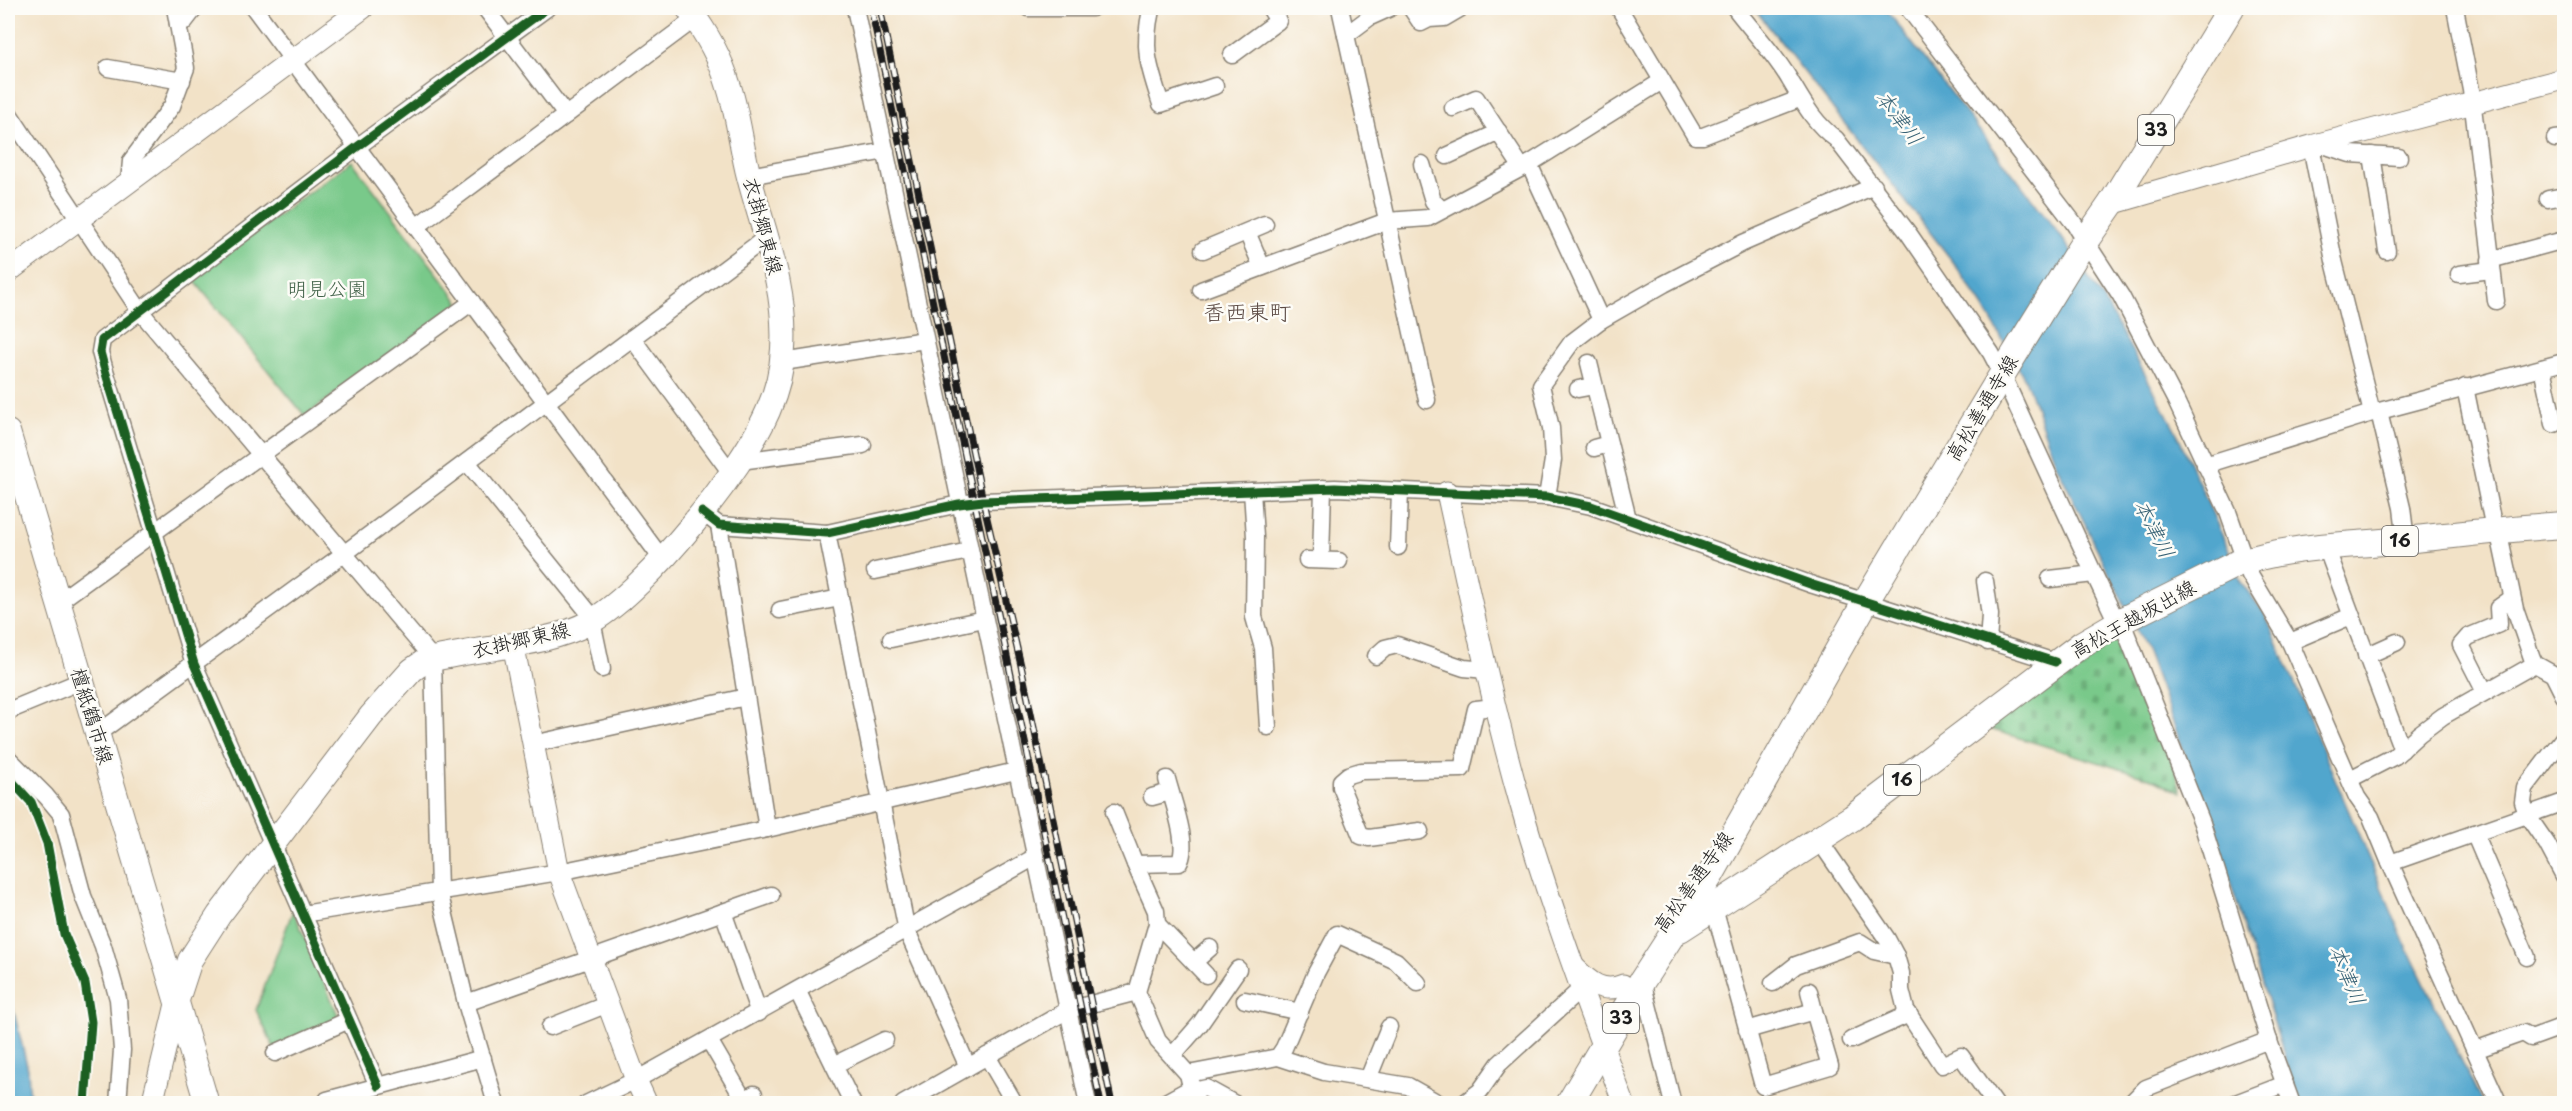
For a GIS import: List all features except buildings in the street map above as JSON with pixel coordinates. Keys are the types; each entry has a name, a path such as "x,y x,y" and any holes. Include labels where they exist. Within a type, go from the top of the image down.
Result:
{"main road":[{"name":"高松善通寺線","path":"1558,1104 1598,1027 1631,991 1673,933 1710,891 1743,815 1866,601 2006,368 2231,8"},
{"name":"衣掛郷東線","path":"177,1000 190,960 219,915 396,686 412,670 433,659 513,644 576,628 593,620 621,600 662,559 710,518 769,409 783,362 782,303 767,237 749,176 729,84 714,50 692,13"},
{"name":"檀紙鶴市線","path":"8,432 177,1000"},
{"name":"高松王越坂出線","path":"1710,891 1819,840 1877,800 2055,663 2122,621 2241,562 2272,554 2326,547 2496,529 2565,525"},
{"name":"高松善通寺線","path":"1631,991 1644,949 1710,891"},
{"name":"高松善通寺線","path":"1644,949 1673,933"},
{"path":"177,1000 207,1104"},
{"name":"高松善通寺線","path":"1569,1104 1598,1027"}],"street":[{"path":"177,16 185,21 195,8"},
{"path":"254,8 662,559"},
{"path":"8,272 363,8"},
{"path":"484,8 566,115"},
{"path":"378,1086 194,664 100,352 102,340 357,147 547,8"},
{"path":"855,8 1088,1104"},
{"path":"1037,8 1092,8"},
{"path":"1149,8 1151,10 1145,36 1161,104 1215,86"},
{"path":"1232,55 1278,21 1270,8"},
{"path":"1340,8 1427,400"},
{"path":"1346,35 1370,17 1390,8"},
{"path":"1411,8 1421,23 1426,13 1444,18 1461,8"},
{"path":"1619,8 1695,136 1703,136 1799,99"},
{"path":"1735,8 1791,81 1799,99 1822,129 1836,139 1874,186 2006,368 2094,574 2122,621 2137,656 2202,824 2269,1040 2292,1104"},
{"path":"2455,8 2472,104 2496,301"},
{"path":"1915,9 2000,129 2034,169 2082,245 2121,296 2143,336 2228,512 2241,562 2290,642 2357,797 2371,817 2499,1104"},
{"path":"416,227 566,115 692,13"},
{"path":"129,182 131,160 165,119 186,68 177,16"},
{"path":"108,68 182,81"},
{"path":"2110,204 2316,145 2565,79"},
{"path":"1201,290 1387,221 1428,218 1525,166 1662,81"},
{"path":"1453,108 1476,98 1525,166 1601,320"},
{"path":"8,112 140,311 433,659 439,891 466,1004 496,1104"},
{"path":"1447,156 1499,132"},
{"path":"2316,145 2350,154 2399,157"},
{"path":"2316,145 2334,261 2402,508 2406,540"},
{"path":"749,176 886,151"},
{"path":"2372,155 2387,251"},
{"path":"1422,164 1433,201 1442,210"},
{"path":"1547,497 1553,460 1551,428 1541,385 1572,342 1601,320 1743,243 1874,186"},
{"path":"1203,250 1266,224"},
{"path":"1247,232 1262,267"},
{"path":"97,734 345,553 767,237"},
{"path":"2459,274 2565,240"},
{"path":"58,602 472,302"},
{"path":"632,338 736,467 863,445"},
{"path":"783,362 925,340"},
{"path":"2205,465 2376,412 2565,362"},
{"path":"1589,363 1586,388 1601,446 1628,519"},
{"path":"2542,368 2554,424"},
{"path":"2465,387 2512,598 2535,664"},
{"path":"466,462 593,620 602,669"},
{"path":"1323,488 1314,560 1339,561"},
{"path":"767,830 746,697 710,518 827,532 960,504 1109,495 1323,488 1547,497 1591,506 1813,585 2055,663"},
{"path":"1252,491 1255,537 1254,617 1263,648 1268,727"},
{"path":"1398,547 1400,491"},
{"path":"1447,492 1494,707 1521,805 1574,968 1598,1027 1624,1104"},
{"path":"827,532 907,931 968,1067"},
{"path":"2326,547 2402,750"},
{"path":"875,571 969,551"},
{"path":"2050,579 2094,574"},
{"path":"1985,581 1990,615 1988,642"},
{"path":"780,610 840,598"},
{"path":"2485,692 2461,645 2468,637 2499,624 2498,608 2512,598"},
{"path":"2290,642 2351,616"},
{"path":"891,639 984,620"},
{"path":"2366,656 2397,642"},
{"path":"513,644 559,872 647,1104"},
{"path":"1376,656 1385,648 1397,645 1464,668 1486,670"},
{"path":"2350,780 2395,756 2443,716 2535,664 2559,671 2565,696"},
{"path":"8,711 81,681"},
{"path":"533,744 746,697"},
{"path":"1420,831 1370,838 1361,836 1341,787 1341,781 1348,775 1361,771 1462,769 1476,710 1494,707"},
{"path":"2565,737 2525,788 2523,802 2527,815 2565,876"},
{"path":"10,762 60,814 83,896 103,946 118,999 122,1050 118,1104"},
{"path":"303,914 559,872 767,830 1016,771"},
{"path":"1135,864 1179,863 1182,857 1184,845 1169,785 1152,797"},
{"path":"2390,863 2565,802"},
{"path":"1114,812 1155,911 1157,924 1137,992 1158,1041 1172,1056 1192,1089"},
{"path":"2474,833 2527,957"},
{"path":"1819,840 1896,956 1901,973 1901,990 1909,1014 1942,1065 1961,1056 1995,1104"},
{"path":"586,1104 636,1080 798,992 1035,857"},
{"path":"1710,891 1765,1092 1834,1065 1809,992"},
{"path":"466,1004 771,895"},
{"path":"723,912 759,1013"},
{"path":"1157,924 1206,975"},
{"path":"1162,1104 1192,1089 1278,1057 1336,934 1396,961 1418,983"},
{"path":"1773,983 1796,965 1860,942 1874,951 1896,956"},
{"path":"1194,962 1210,948"},
{"path":"1574,968 1596,986 1631,991 1672,1104"},
{"path":"1172,1056 1200,1024 1238,969"},
{"path":"1463,1104 1480,1091 1499,1064 1582,988"},
{"path":"798,992 853,1104"},
{"path":"903,1104 1068,1010 1137,992"},
{"path":"152,1104 177,1000"},
{"path":"1245,1000 1300,1012"},
{"path":"550,1027 608,1004"},
{"path":"1747,1030 1814,1011"},
{"path":"1851,1040 1909,1014"},
{"path":"275,1053 349,1020"},
{"path":"2475,1050 2523,1033 2531,1038 2565,1026"},
{"path":"1368,1079 1389,1027"},
{"path":"709,1040 744,1100 754,1094"},
{"path":"834,1065 885,1040"},
{"path":"2130,1104 2146,1088 2269,1040"},
{"path":"987,1056 1015,1104"},
{"path":"1278,1057 1324,1072 1408,1086 1440,1104"},
{"path":"323,1102 483,1058"},
{"path":"2233,1104 2285,1084"},
{"path":"1192,1089 1206,1088 1235,1104"}],"green space":[{"name":"明見公園","path":"352,161 460,303 305,416 192,278"},
{"path":"2121,632 2176,771 2181,793 2156,780 1983,727"},
{"path":"293,910 341,1022 275,1050 256,1010"}],"water":[{"name":"本津川","path":"1754,8 1885,8 2060,235 2104,300 2175,429 2230,553 2240,581 2265,614 2404,941 2482,1103 2299,1103 2221,852 2147,652 2056,464 2026,381 1983,306 1954,263"},
{"path":"8,988 28,1069 30,1103 8,1103"}],"railway":[{"path":"871,8 1101,1104"},
{"path":"880,8 983,501 1022,670 1112,1104"}],"cycle path":[{"path":"378,1086 194,664 100,352 102,340 357,147 547,8"},
{"path":"702,512 719,525 827,533 959,504 983,501 1335,488 1547,497 1591,506 1813,585 2055,662"},
{"path":"8,777 31,802 47,843 64,934 85,983 91,1022 85,1104"}],"district":[{"name":"香西東町","path":"1247,312"}]}
